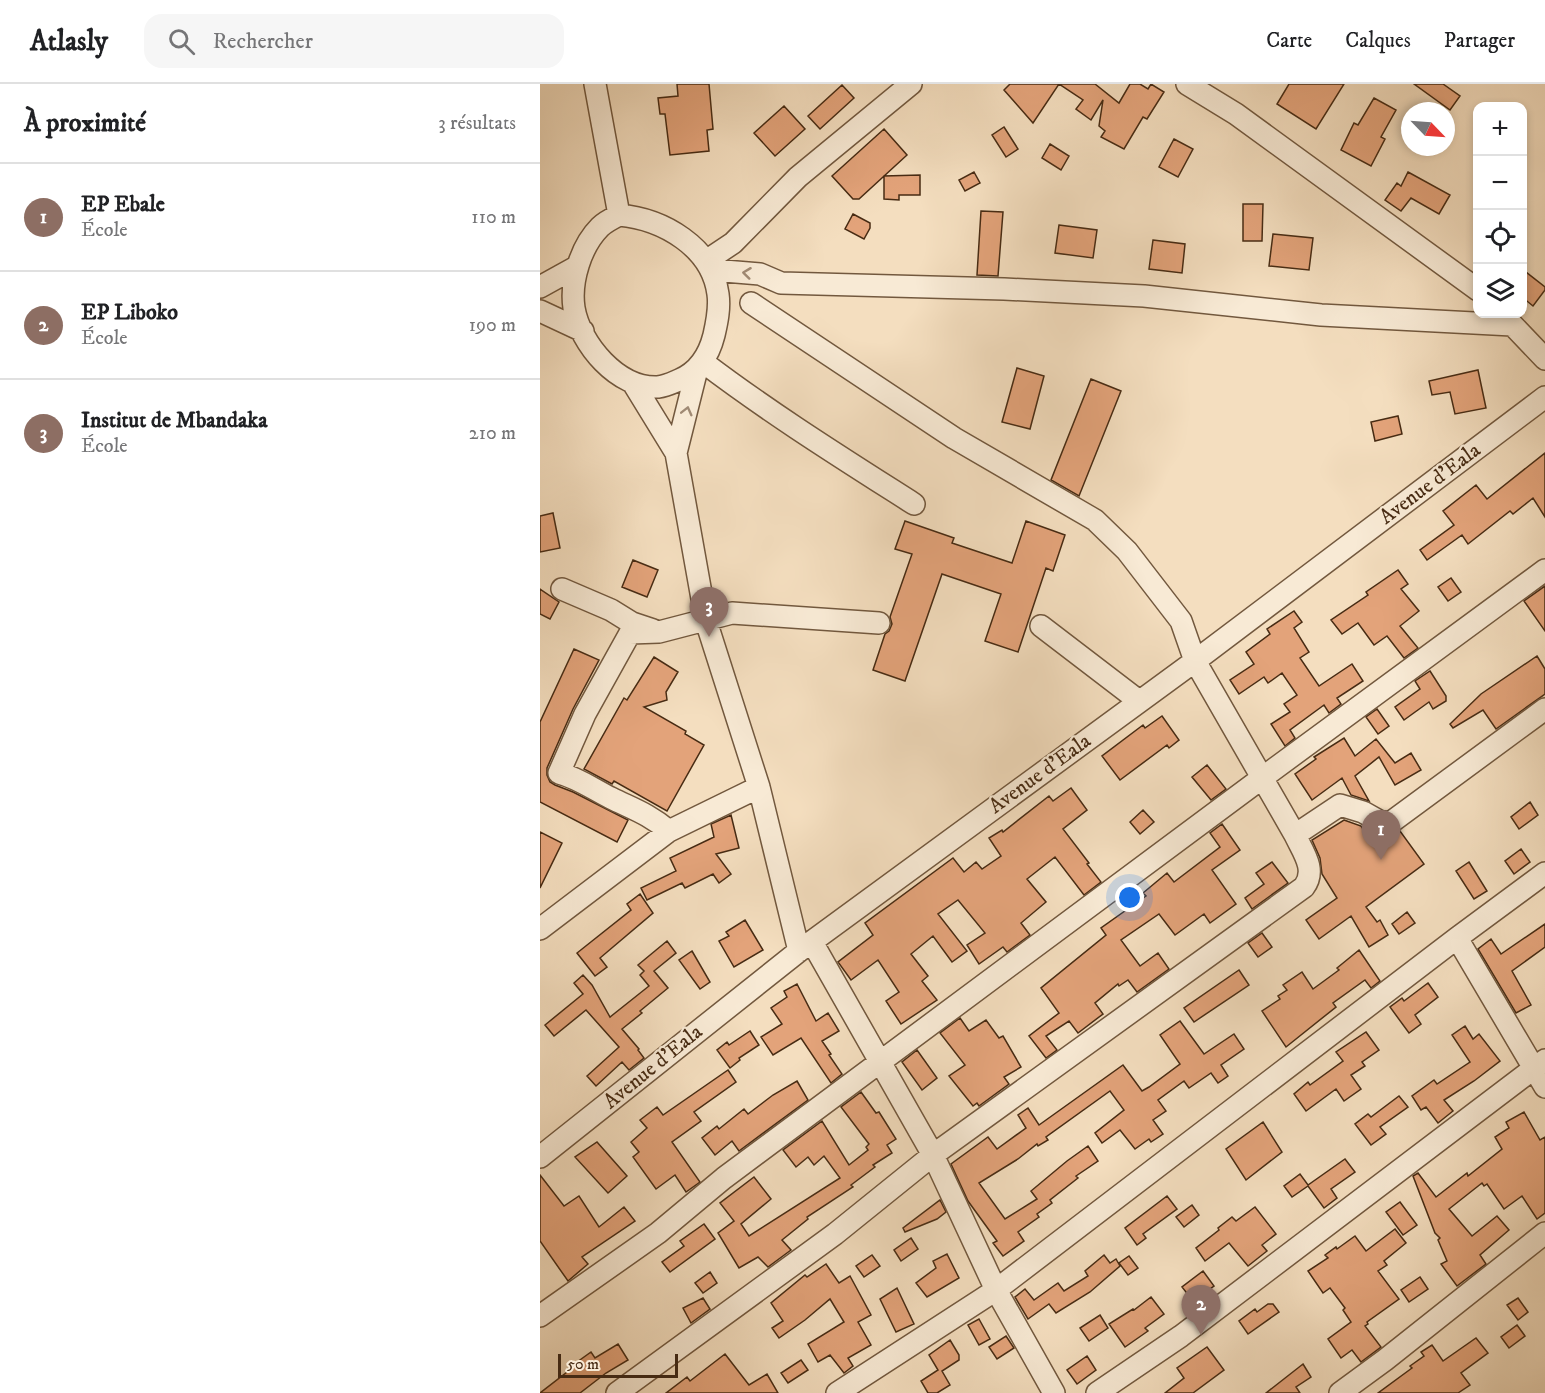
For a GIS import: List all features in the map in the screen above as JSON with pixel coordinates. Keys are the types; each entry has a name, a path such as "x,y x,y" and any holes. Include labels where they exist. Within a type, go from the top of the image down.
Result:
{"street":[{"path":"595,84 619,215"},
{"path":"709,266 798,177 911,84"},
{"path":"1187,84 1236,114 1473,286"},
{"path":"676,453 700,365 712,342 718,310 718,295 709,266 690,244 666,228 638,217 619,215 600,227 578,266 574,293 577,320 599,357 633,383 655,387 667,386 684,378 700,365"},
{"path":"540,287 578,266"},
{"path":"709,266 760,274 781,283 1004,289 1144,296 1321,315 1507,319 1545,359"},
{"path":"718,310 751,303 781,283"},
{"path":"617,1393 835,1234 933,1155 1304,887 1311,875 1295,835 1195,661 1181,621 1127,551 1095,520 954,438 751,303"},
{"path":"540,311 583,331"},
{"path":"700,365 914,504"},
{"path":"633,383 676,453 705,621 759,787 806,946 880,1062 933,1155 996,1290 1054,1393"},
{"name":"Avenue d'Eala","path":"540,1157 806,946 1195,661 1545,397"},
{"path":"540,1316 658,1233 724,1178 1262,777 1545,570"},
{"path":"562,589 611,610 632,623 659,632"},
{"path":"669,831 653,817 610,798 574,777 559,773 585,714 630,633 659,632 732,613 879,623"},
{"path":"1041,626 1139,701"},
{"path":"1295,835 1340,805 1362,812 1379,821 1390,823 1545,709"},
{"path":"540,929 669,831 759,787"},
{"path":"837,1393 996,1290 1545,873"},
{"path":"1457,938 1539,1064 1545,1087"},
{"path":"1097,1393 1181,1336 1539,1064"},
{"path":"1340,1393 1545,1233"}],"building":[{"path":"677,84 709,84 713,129 707,130 709,151 670,155 665,114 660,114 658,98 678,96"},
{"path":"1010,84 1059,84 1033,123 1004,90"},
{"path":"1059,84 1095,84 1119,103 1130,84 1140,84 1148,89 1151,84 1164,92 1147,119 1143,117 1124,149 1101,137 1105,131 1099,126 1103,100 1091,120 1076,109 1083,100"},
{"path":"1289,84 1344,84 1316,129 1277,104"},
{"path":"1414,84 1443,84 1460,96 1455,103 1439,102"},
{"path":"842,85 854,98 820,129 808,116"},
{"path":"1374,98 1396,110 1381,137 1385,139 1371,166 1341,150 1354,123 1358,125"},
{"path":"784,106 805,129 775,156 754,133"},
{"path":"1004,127 1018,149 1006,157 992,135"},
{"path":"884,129 907,155 859,199 853,199 832,176"},
{"path":"1174,139 1193,149 1178,177 1159,167"},
{"path":"1050,144 1069,156 1061,170 1042,158"},
{"path":"974,172 980,183 965,191 959,180"},
{"path":"1408,172 1450,195 1439,214 1411,198 1401,211 1385,200 1397,183 1401,186"},
{"path":"920,175 920,195 899,195 899,200 884,199 884,176"},
{"path":"1243,204 1263,204 1262,241 1243,241"},
{"path":"981,211 1003,212 998,276 977,275"},
{"path":"853,214 870,223 864,239 845,229"},
{"path":"1059,225 1097,230 1093,258 1055,253"},
{"path":"1273,234 1313,238 1309,270 1269,266"},
{"path":"1153,240 1185,244 1182,273 1149,269"},
{"path":"1527,273 1545,287 1533,306 1527,301"},
{"path":"1017,368 1044,376 1030,429 1002,422"},
{"path":"1478,370 1486,408 1455,414 1450,392 1432,395 1429,381"},
{"path":"1091,379 1121,391 1079,496 1051,480"},
{"path":"1398,416 1402,434 1375,441 1371,422"},
{"path":"1545,453 1545,517 1533,498 1513,514 1510,511 1468,544 1462,535 1427,560 1420,550 1454,525 1443,511 1476,485 1487,499"},
{"path":"553,513 560,548 540,552 540,516"},
{"path":"905,521 954,538 952,543 1012,563 1026,521 1065,535 1053,571 1046,568 1018,652 985,641 1001,594 942,574 905,681 873,670 885,634 892,624 890,617 912,554 895,549"},
{"path":"633,560 658,570 647,597 622,587"},
{"path":"1398,570 1408,584 1401,589 1419,611 1400,626 1418,648 1404,658 1387,636 1374,645 1358,623 1342,634 1331,620 1368,595 1366,592"},
{"path":"1451,578 1461,592 1448,601 1438,587"},
{"path":"1545,586 1545,631 1524,601"},
{"path":"540,589 559,602 550,619 540,614"},
{"path":"1294,611 1302,622 1294,628 1309,652 1300,658 1319,686 1352,664 1363,681 1337,698 1341,704 1329,713 1324,705 1290,730 1295,738 1285,746 1271,724 1290,712 1284,704 1297,695 1282,673 1268,683 1264,677 1239,694 1230,680 1254,664 1246,652 1270,634 1267,629"},
{"path":"574,649 599,660 573,709 547,768 547,775 550,782 555,785 628,820 617,842 540,802 540,722"},
{"path":"1537,656 1545,669 1545,694 1496,729 1483,710 1453,728 1450,724 1481,694"},
{"path":"654,657 678,672 666,692 667,700 644,707 686,731 685,734 704,745 667,811 614,781 612,784 584,769 624,698 627,700"},
{"path":"1430,671 1446,696 1446,701 1433,709 1429,702 1404,720 1395,707 1420,689 1415,681"},
{"path":"1377,709 1389,726 1378,734 1366,717"},
{"path":"1162,716 1179,740 1169,748 1167,745 1120,780 1102,756 1143,725 1145,728"},
{"path":"1344,738 1355,756 1376,739 1395,763 1411,753 1421,770 1395,785 1379,757 1355,776 1369,801 1351,795 1342,778 1312,800 1295,774 1316,759 1314,757"},
{"path":"1207,765 1226,789 1211,800 1192,777"},
{"path":"1071,788 1087,810 1063,829 1101,882 1084,895 1055,857 1027,879 1046,902 1021,923 1030,935 1007,952 1003,947 979,964 967,945 985,933 958,900 938,914 967,951 952,962 933,936 911,954 928,976 922,981 937,1000 901,1024 886,1001 899,992 878,960 851,980 838,962 873,935 865,923 953,858 964,872 976,862 982,869 1001,856 989,838 1002,830 1003,832 1049,796 1053,801"},
{"path":"1530,802 1538,815 1519,829 1511,817"},
{"path":"1143,810 1154,822 1140,834 1130,822"},
{"path":"731,815 739,848 716,854 731,874 719,883 713,874 685,888 682,883 647,900 641,888 676,871 670,858 714,837 711,824"},
{"path":"1344,820 1361,826 1376,849 1400,831 1424,864 1366,907 1377,922 1380,920 1388,935 1369,947 1351,916 1319,939 1306,920 1337,898 1322,874 1320,858 1312,840"},
{"path":"1222,824 1240,850 1212,870 1236,904 1210,923 1204,914 1175,935 1159,914 1121,940 1140,966 1158,953 1169,969 1137,992 1128,980 1119,986 1118,984 1095,1003 1103,1014 1078,1033 1069,1021 1046,1036 1057,1050 1046,1058 1029,1036 1059,1013 1041,988 1106,935 1101,928 1146,896 1143,893 1167,873 1174,882 1220,847 1210,833"},
{"path":"540,832 562,843 540,888"},
{"path":"1521,849 1530,862 1514,874 1505,861"},
{"path":"1272,862 1288,883 1252,909 1245,898 1264,884 1256,873"},
{"path":"1469,862 1487,891 1474,899 1456,871"},
{"path":"640,894 653,913 600,958 607,967 595,976 577,953 631,910 627,904"},
{"path":"1407,912 1415,923 1399,934 1392,924"},
{"path":"745,920 763,950 734,967 719,941 729,936 726,932"},
{"path":"1545,924 1545,947 1512,971 1531,1005 1516,1013 1478,949 1491,939 1501,954"},
{"path":"1262,933 1272,947 1258,957 1248,943"},
{"path":"667,941 676,953 654,971 668,988 622,1029 644,1058 629,1070 622,1062 596,1086 587,1076 619,1047 586,1010 554,1036 545,1025 583,994 574,983 583,975 592,985 610,1017 649,986 640,975 644,971 638,965"},
{"path":"1359,950 1380,981 1371,988 1365,980 1333,1003 1336,1007 1286,1047 1262,1011 1280,999 1278,996 1287,990 1283,985 1302,972 1313,989 1339,970 1337,968"},
{"path":"692,951 710,982 700,989 679,960"},
{"path":"1239,970 1249,985 1194,1022 1184,1008"},
{"path":"1428,983 1438,997 1415,1015 1421,1024 1409,1033 1390,1007 1402,998 1404,1001"},
{"path":"797,984 816,1021 828,1013 839,1031 822,1041 842,1074 831,1083 801,1038 773,1055 761,1037 782,1024 771,1008 787,997 784,991"},
{"path":"960,1018 969,1031 986,1020 999,1038 1003,1036 1021,1067 1004,1077 1009,1084 979,1106 977,1103 973,1106 949,1076 965,1065 940,1033"},
{"path":"1180,1021 1204,1054 1234,1034 1244,1049 1221,1065 1228,1076 1218,1083 1211,1073 1189,1088 1184,1081 1158,1100 1166,1111 1153,1120 1163,1134 1151,1142 1149,1139 1135,1149 1120,1130 1102,1143 1095,1133 1124,1110 1110,1091 1046,1137 1048,1140 1038,1146 1037,1144 1018,1159 979,1183 1005,1219 1037,1199 1031,1191 1088,1146 1098,1161 1076,1176 1078,1178 1050,1200 1052,1203 1037,1214 1039,1217 1018,1232 1024,1241 1003,1256 993,1243 997,1241 968,1201 951,1164 988,1137 997,1149 1026,1128 1018,1115 1028,1108 1039,1125 1123,1065 1142,1091 1149,1087 1180,1064 1160,1035"},
{"path":"1465,1026 1473,1039 1479,1034 1500,1061 1444,1100 1453,1111 1438,1123 1426,1107 1421,1110 1412,1096 1434,1080 1437,1084 1470,1062 1452,1035"},
{"path":"750,1031 759,1045 739,1058 740,1060 730,1068 717,1050 727,1042 729,1045"},
{"path":"1366,1032 1379,1050 1362,1062 1365,1066 1351,1075 1361,1089 1344,1101 1336,1089 1306,1111 1294,1094 1308,1082 1310,1085 1343,1061 1336,1052"},
{"path":"917,1050 937,1078 922,1090 902,1062"},
{"path":"728,1070 736,1082 694,1112 701,1121 672,1142 700,1182 686,1192 675,1175 656,1189 633,1157 639,1152 631,1142 647,1128 640,1120 657,1107 663,1115"},
{"path":"797,1081 808,1100 739,1151 732,1141 715,1155 702,1138 717,1126 719,1129 744,1109 748,1114"},
{"path":"861,1092 876,1113 879,1112 896,1139 887,1145 892,1153 873,1165 875,1167 851,1185 853,1187 807,1217 808,1219 782,1240 791,1250 768,1267 758,1257 739,1268 718,1233 734,1221 720,1203 754,1177 771,1199 741,1224 749,1236 840,1178 824,1156 814,1165 808,1157 796,1167 783,1150 822,1121 849,1165 868,1150 866,1147 869,1144 841,1107"},
{"path":"1399,1096 1408,1107 1380,1127 1386,1134 1371,1145 1355,1124 1368,1114 1371,1117"},
{"path":"1524,1112 1540,1140 1545,1137 1545,1213 1537,1219 1522,1196 1504,1209 1487,1184 1484,1186 1482,1183 1449,1209 1472,1236 1497,1216 1509,1230 1480,1255 1486,1264 1457,1286 1441,1264 1447,1261 1438,1240 1440,1238 1435,1233 1413,1176 1418,1173 1436,1197 1467,1173 1468,1176 1502,1149 1495,1137 1509,1128 1506,1122"},
{"path":"1263,1122 1282,1152 1246,1180 1226,1149"},
{"path":"597,1142 627,1176 608,1193 575,1157"},
{"path":"1345,1159 1355,1172 1331,1189 1337,1198 1324,1208 1308,1186 1292,1197 1284,1186 1300,1174 1308,1185"},
{"path":"540,1175 564,1206 579,1196 599,1227 624,1207 635,1221 582,1257 588,1264 568,1281 540,1241"},
{"path":"1167,1196 1177,1209 1143,1234 1146,1238 1137,1245 1125,1228"},
{"path":"940,1200 946,1212 937,1219 905,1232 903,1228"},
{"path":"1400,1202 1417,1225 1403,1235 1386,1212"},
{"path":"1192,1205 1199,1215 1184,1227 1176,1217"},
{"path":"1255,1207 1276,1234 1262,1245 1267,1251 1248,1266 1229,1243 1205,1261 1196,1248 1232,1217 1236,1221"},
{"path":"704,1224 715,1239 670,1272 662,1262 684,1246 680,1241"},
{"path":"1395,1229 1406,1243 1384,1261 1387,1265 1378,1271 1399,1299 1367,1322 1365,1326 1381,1347 1361,1362 1352,1350 1341,1358 1328,1339 1351,1322 1343,1310 1345,1308 1330,1288 1323,1293 1308,1271 1328,1258 1325,1255 1355,1236 1366,1251"},
{"path":"911,1238 918,1249 901,1261 894,1250"},
{"path":"947,1254 959,1278 927,1297 916,1283 936,1268 933,1261"},
{"path":"872,1255 880,1266 864,1277 856,1266"},
{"path":"1104,1255 1110,1263 1116,1259 1120,1266 1090,1292 1056,1313 1049,1304 1028,1319 1015,1297 1025,1289 1034,1300 1058,1283 1064,1291 1088,1276 1085,1271"},
{"path":"1129,1256 1138,1268 1128,1275 1119,1263"},
{"path":"826,1264 839,1283 850,1276 871,1315 858,1322 871,1345 848,1358 853,1366 844,1373 830,1355 818,1362 808,1344 844,1322 830,1299 779,1338 772,1328 783,1321 771,1303 805,1275 807,1277"},
{"path":"1203,1271 1214,1286 1193,1301 1182,1287"},
{"path":"710,1272 717,1283 703,1293 695,1283"},
{"path":"1420,1277 1428,1289 1409,1302 1401,1290"},
{"path":"897,1288 914,1324 896,1332 880,1299"},
{"path":"1151,1297 1164,1314 1145,1328 1148,1331 1125,1347 1109,1324"},
{"path":"703,1298 710,1309 691,1323 683,1308"},
{"path":"1518,1298 1528,1312 1518,1320 1507,1305"},
{"path":"1268,1304 1273,1304 1279,1312 1248,1334 1239,1321 1255,1309 1257,1312"},
{"path":"1100,1315 1108,1328 1089,1341 1080,1328"},
{"path":"979,1319 990,1339 979,1345 968,1325"},
{"path":"1517,1325 1525,1336 1509,1348 1501,1337"},
{"path":"1006,1336 1014,1348 997,1359 989,1347"},
{"path":"1476,1338 1488,1353 1461,1373 1470,1385 1458,1393 1378,1393 1412,1368 1410,1366 1424,1356 1421,1352 1432,1345 1443,1361"},
{"path":"950,1340 959,1355 959,1360 942,1371 950,1385 937,1393 928,1393 921,1381 938,1370 929,1355"},
{"path":"618,1344 628,1360 580,1393 540,1393 591,1352 595,1358"},
{"path":"1207,1347 1224,1370 1193,1393 1165,1393 1184,1378 1177,1368"},
{"path":"725,1354 749,1385 767,1374 778,1393 666,1393 687,1377 690,1381"},
{"path":"1087,1356 1096,1370 1077,1384 1067,1370"},
{"path":"801,1360 808,1370 788,1383 781,1373"},
{"path":"1303,1364 1311,1377 1296,1387 1300,1393 1266,1393"}],"place":[{"name":"Institut de Mbandaka","path":"709,637"},
{"name":"EP Ebale","path":"1381,860"},
{"name":"EP Liboko","path":"1201,1335"}]}
